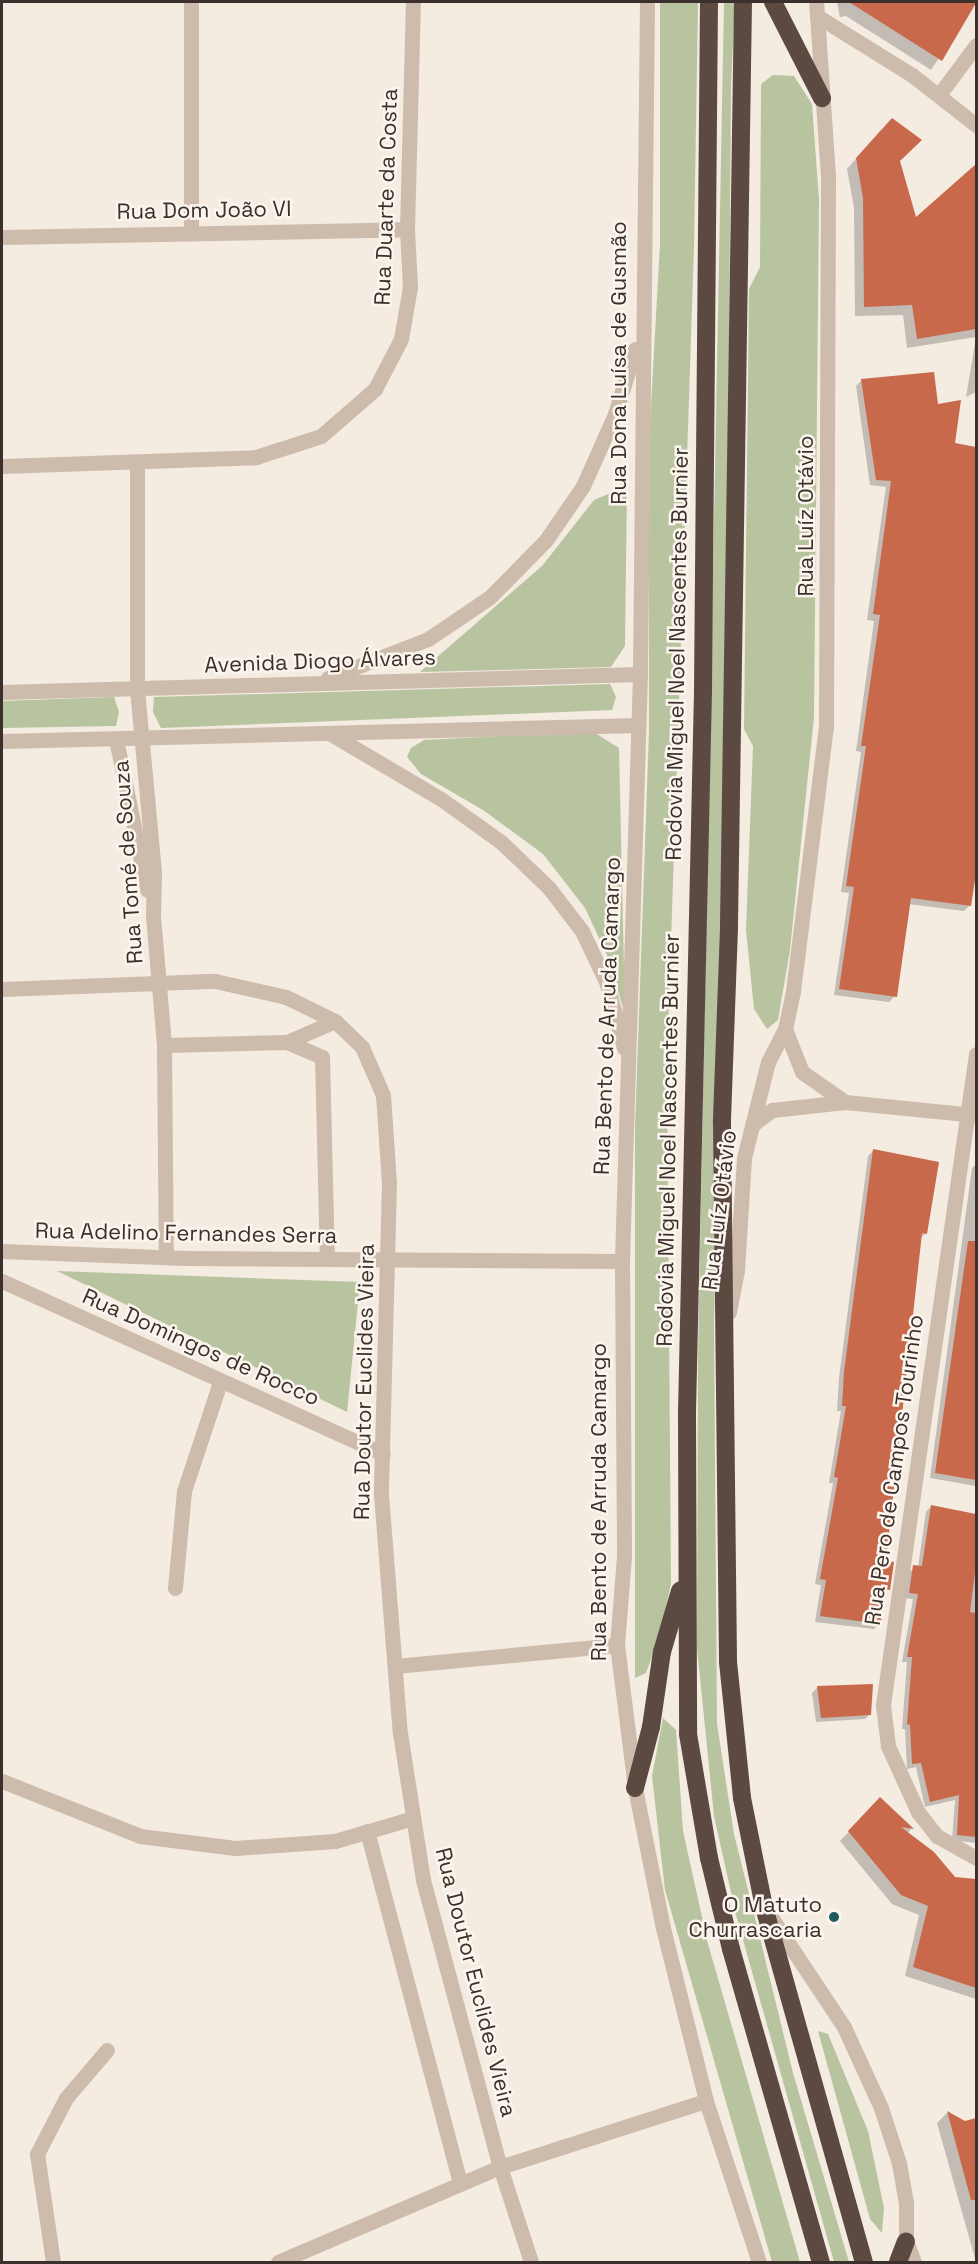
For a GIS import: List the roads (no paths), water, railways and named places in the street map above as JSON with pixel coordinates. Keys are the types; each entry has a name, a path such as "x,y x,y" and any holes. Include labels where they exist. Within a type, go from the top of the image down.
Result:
{"highway":[{"name":"Rodovia Miguel Noel Nascentes Burnier","path":"709,2 703,691 689,1291 688,1734 709,1858 731,1949 821,2262"},
{"path":"743,2 730,916 722,1123 728,1662 742,1798 764,1907 864,2262"},
{"path":"773,2 822,98"},
{"path":"635,1788 651,1727 662,1652 687,1569"},
{"path":"898,2262 906,2241"}],"street":[{"path":"191,2 191,232"},
{"name":"Rua Duarte da Costa","path":"2,466 137,464 256,457 321,436 375,389 401,339 410,286 407,229 413,2"},
{"name":"Rua Dona Luísa de Gusmão","path":"638,725 640,332 647,2"},
{"path":"817,9 939,95 976,125"},
{"name":"Rua Luíz Otávio","path":"725,1330 737,1270 740,1190 752,1125 768,1062 785,1029 799,950 826,727 828,176 817,9"},
{"path":"939,95 976,45"},
{"name":"Rua Dom João VI","path":"2,237 407,229"},
{"path":"319,682 428,639 490,597 546,540 583,486 615,414 640,332"},
{"name":"Rua Tomé de Souza","path":"137,464 137,689 154,872 153,916 164,1045 166,1257"},
{"name":"Avenida Diogo Álvares","path":"2,692 640,674"},
{"path":"2,741 638,725"},
{"name":"Rua Bento de Arruda Camargo","path":"638,725 622,1261 624,1556 617,1645 635,1788 663,1928 706,2101 759,2262"},
{"path":"331,734 441,799 501,842 549,888 582,931 607,984 627,1061"},
{"path":"116,739 153,916"},
{"name":"Rua Doutor Euclides Vieira","path":"2,989 214,981 286,997 335,1021 362,1047 382,1095 389,1183 389,1261 381,1494 395,1666 414,1818 423,1880 500,2167 531,2262"},
{"path":"287,1042 335,1021"},
{"path":"785,1029 802,1072 845,1102"},
{"name":"Rua Doutor Euclides Vieira","path":"164,1045 287,1042 321,1056 327,1259"},
{"name":"Rua Pero de Campos Tourinho","path":"976,1054 972,1114 883,1704 888,1746 918,1812 937,1836 976,1858"},
{"path":"752,1125 772,1110 845,1102 972,1114"},
{"name":"Rua Adelino Fernandes Serra","path":"2,1251 389,1261 622,1261"},
{"name":"Rua Domingos de Rocco","path":"2,1281 220,1382 383,1454"},
{"path":"175,1588 184,1491 220,1382"},
{"path":"395,1666 617,1645"},
{"path":"2,1781 140,1836 235,1848 335,1841 414,1818"},
{"path":"367,1831 460,2182"},
{"path":"764,1907 844,2027 881,2108 899,2163 906,2203 906,2241 914,2262"},
{"path":"53,2262 37,2154 66,2098 107,2050"},
{"path":"278,2262 296,2259 460,2182 706,2101"}],"place":[{"name":"O Matuto Churrascaria","path":"834,1917"}]}
